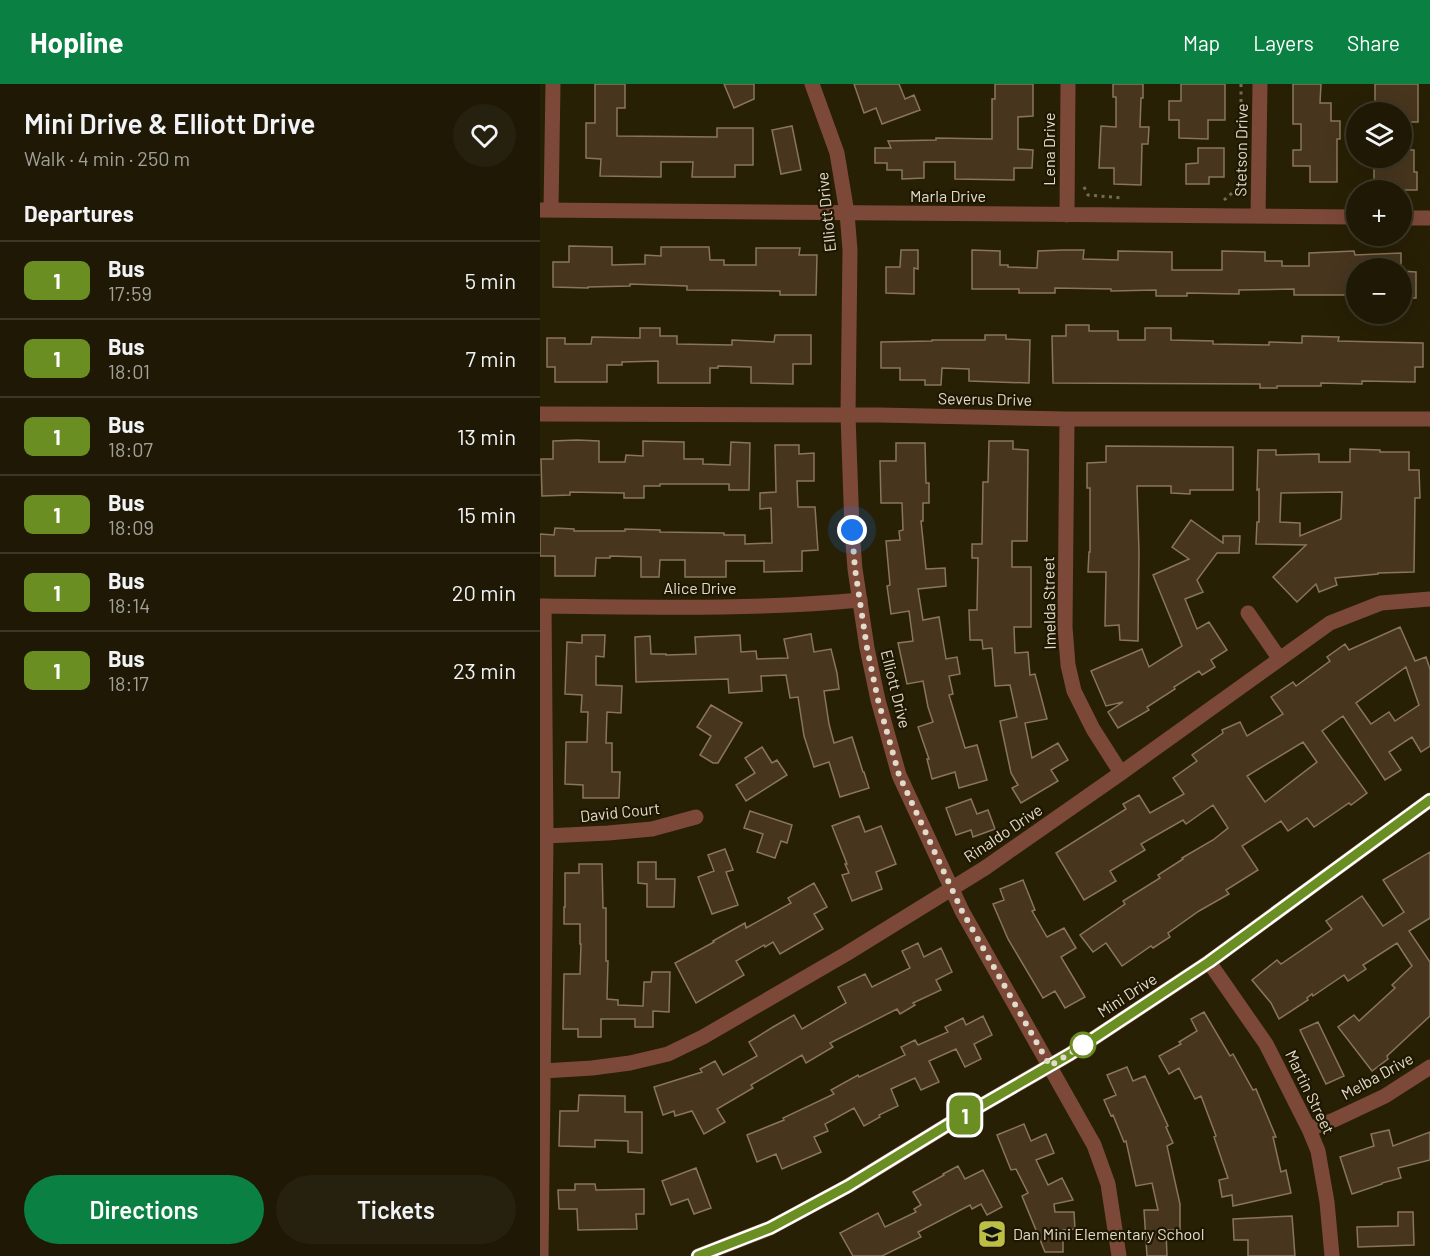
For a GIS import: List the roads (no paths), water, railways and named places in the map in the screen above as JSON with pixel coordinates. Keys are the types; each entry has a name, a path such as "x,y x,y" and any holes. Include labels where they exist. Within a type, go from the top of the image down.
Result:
{"street":[{"path":"546,210 554,84"},
{"name":"Elliott Drive","path":"812,84 837,153 847,213 850,250 849,415 852,530 855,569 867,648 878,700 899,775 951,889 1094,1145 1108,1184 1119,1256"},
{"name":"Lena Drive","path":"1067,214 1068,84"},
{"name":"Stetson Drive","path":"1258,216 1260,84"},
{"name":"Marla Drive","path":"546,210 1346,218"},
{"path":"1412,218 1430,218"},
{"name":"Severus Drive","path":"540,414 849,415 1066,419 1430,418"},
{"name":"Imelda Street","path":"1066,419 1065,627 1068,665 1074,691 1093,729 1121,774"},
{"name":"Rinaldo Drive","path":"543,1071 630,1063 677,1050 703,1037 985,868 1121,774 1330,623 1381,603 1430,599"},
{"name":"Alice Drive","path":"542,606 733,606 814,604 860,600"},
{"path":"541,1256 546,836 542,606"},
{"path":"1248,613 1279,658"},
{"name":"Mini Drive","path":"698,1256 770,1228 848,1186 1050,1066 1209,962 1430,800"},
{"name":"David Court","path":"546,836 608,834 652,829 696,817"},
{"name":"Martin Street","path":"1209,962 1266,1044 1309,1129 1318,1151 1327,1202 1332,1256"},
{"name":"Melba Drive","path":"1309,1129 1385,1096 1430,1067"}],"place":[{"name":"Dan Mini Elementary School","path":"992,1234"}]}
